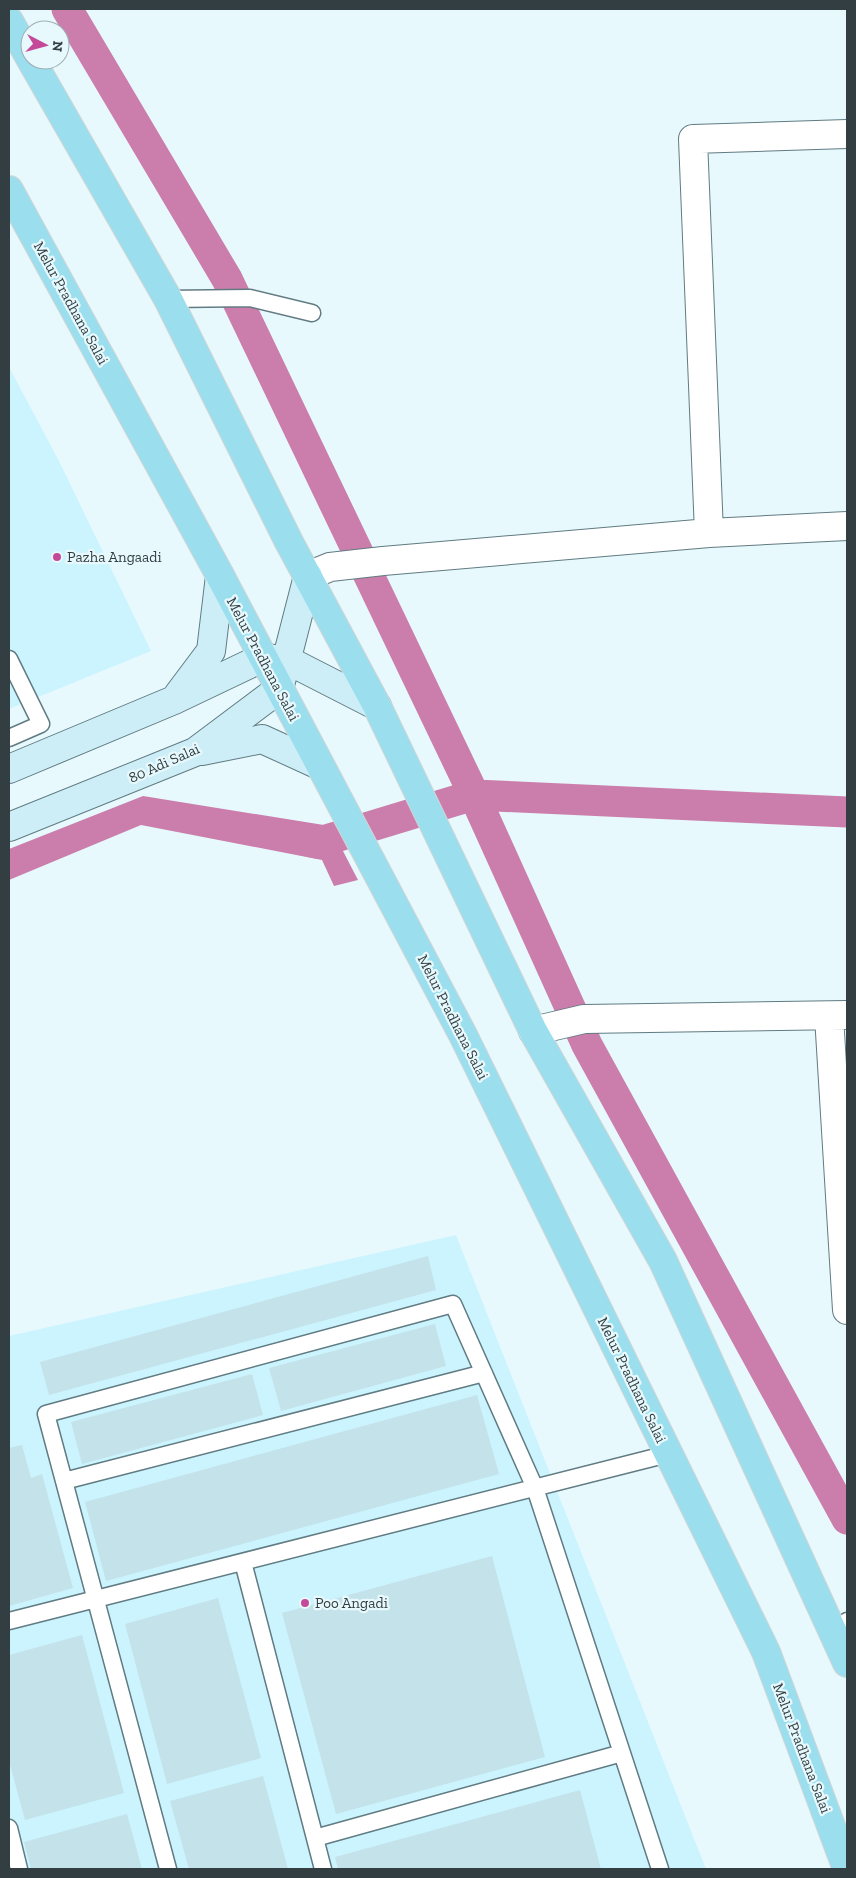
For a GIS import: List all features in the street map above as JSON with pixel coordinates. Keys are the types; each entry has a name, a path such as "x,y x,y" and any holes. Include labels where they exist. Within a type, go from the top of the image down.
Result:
{"main road":[{"path":"9,21 20,41"},
{"path":"36,70 168,298 288,542 319,572 410,777 533,1030 663,1261 840,1627 847,1663"},
{"name":"Melur Pradhana Salai","path":"9,190 220,576 275,659 279,689 319,765 348,814 463,1035 766,1652 847,1869"},
{"path":"9,769 275,659 319,572"},
{"path":"174,700 211,652 220,576"},
{"path":"275,659 377,706"},
{"name":"80 Adi Salai","path":"9,827 195,752 279,689"},
{"path":"195,752 262,739 319,765"}],"street":[{"path":"709,533 693,139 847,134"},
{"path":"319,572 383,561 709,533 847,526"},
{"path":"533,1030 584,1019 838,1015 847,1310"}],"lane":[{"path":"168,298 250,298 312,313"},
{"path":"9,660 41,724 9,738"},
{"path":"168,1869 46,1414 453,1304 535,1488 660,1869"},
{"path":"64,1480 484,1373"},
{"path":"9,1621 668,1454"},
{"path":"243,1562 323,1869"},
{"path":"315,1838 622,1753"},
{"path":"9,1828 19,1869"}],"shaded area":[{"name":"Pazha Angaadi","path":"9,367 60,463 151,651 9,709"},
{"path":"143,796 330,826 358,880 334,886 322,860 141,825 9,880 9,849"},
{"name":"Poo Angadi","path":"456,1235 706,1869 9,1869 9,1336"}],"building":[{"path":"428,1256 436,1290 49,1395 40,1362"},
{"path":"435,1324 446,1366 281,1411 269,1368"},
{"path":"252,1374 263,1415 82,1464 71,1422"},
{"path":"477,1395 499,1474 106,1581 85,1502"},
{"path":"22,1445 31,1478 42,1474 73,1588 9,1606 9,1448"},
{"path":"492,1556 545,1757 336,1814 282,1613"},
{"path":"218,1598 261,1758 167,1784 125,1624"},
{"path":"82,1635 124,1793 25,1820 9,1761 9,1655"},
{"path":"263,1776 288,1869 189,1869 170,1801"},
{"path":"580,1790 601,1869 338,1869 335,1857"},
{"path":"127,1814 142,1869 31,1869 24,1842"}],"waterway":[{"path":"67,9 227,279 474,795 587,1045 847,1519"},
{"path":"294,838 316,843 474,795 847,812"}],"place":[{"name":"Pazha Angaadi","path":"57,557"},
{"name":"Poo Angadi","path":"305,1603"}]}
